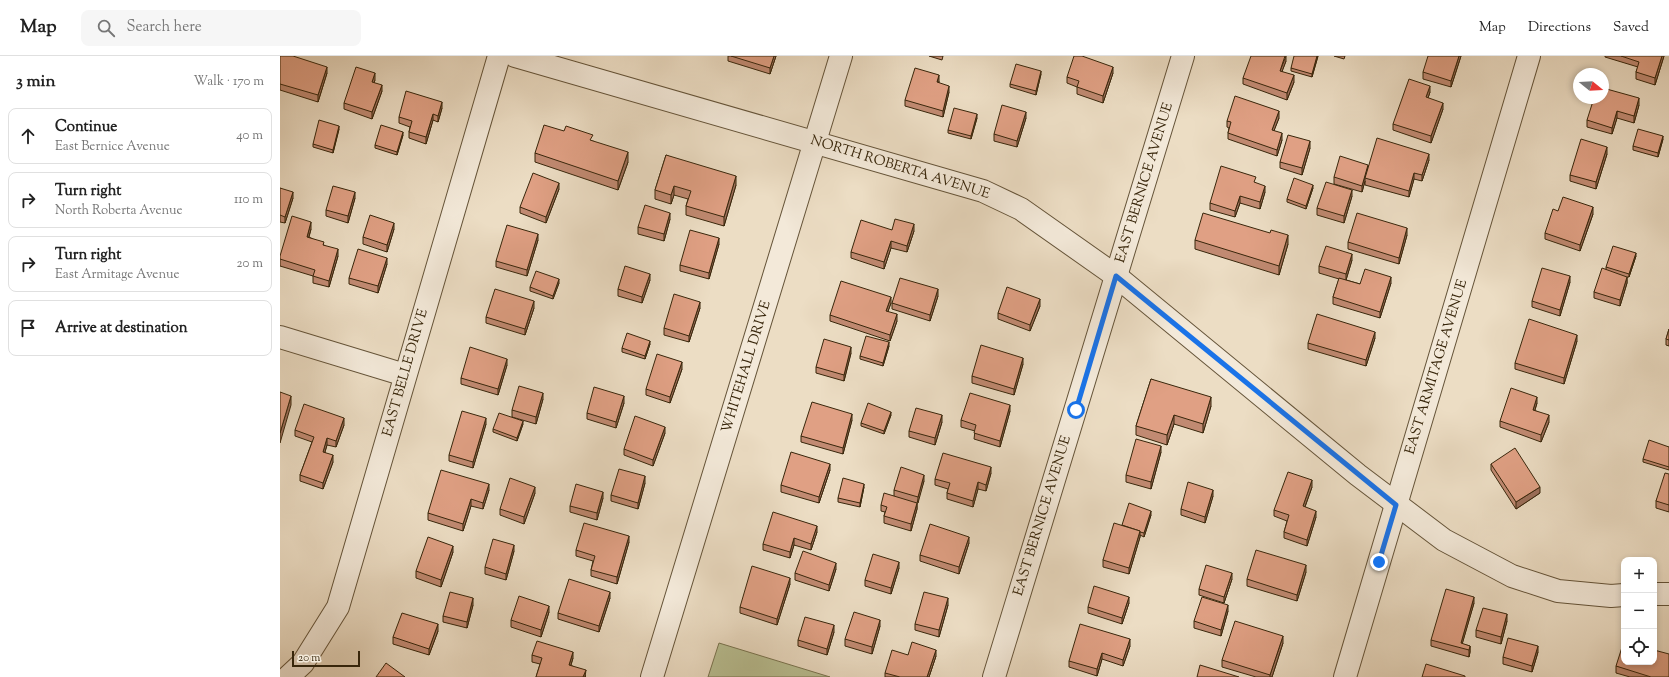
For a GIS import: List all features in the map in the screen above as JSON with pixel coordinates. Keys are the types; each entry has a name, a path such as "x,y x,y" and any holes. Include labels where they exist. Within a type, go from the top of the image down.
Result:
{"street":[{"name":"EAST BELLE DRIVE","path":"301,672 338,607 499,56"},
{"name":"NORTH ROBERTA AVENUE","path":"515,56 983,191 1021,209 1116,276 1396,505 1444,540 1512,576 1558,591 1621,596"},
{"name":"WHITEHALL DRIVE","path":"652,677 841,56"},
{"name":"EAST BERNICE AVENUE","path":"994,677 1183,56"},
{"name":"EAST ARMITAGE AVENUE","path":"1345,677 1529,56"},
{"path":"280,337 405,375"},
{"path":"1657,594 1669,594"}],"green space":[{"path":"719,643 830,677 708,677"}],"building":[{"path":"280,56 293,56 327,67 318,95 280,84"},
{"path":"731,56 774,56 770,68"},
{"path":"1074,56 1082,56 1113,67 1103,96 1077,87 1079,81 1067,77"},
{"path":"1251,56 1285,56 1280,71 1294,75 1287,93 1243,78"},
{"path":"1294,56 1317,56 1312,74 1291,68"},
{"path":"1428,56 1459,56 1451,81 1423,72"},
{"path":"1621,56 1662,56 1655,78 1636,72 1639,62"},
{"path":"1016,64 1041,71 1036,91 1010,84"},
{"path":"356,67 375,73 372,82 382,85 372,112 344,103"},
{"path":"915,68 939,75 937,82 949,86 943,111 905,100"},
{"path":"1409,79 1430,86 1426,97 1443,103 1431,136 1393,124"},
{"path":"1609,90 1639,98 1634,116 1617,111 1612,128 1587,120 1592,104 1609,104"},
{"path":"406,91 442,102 438,116 433,114 426,137 409,132 412,121 399,117"},
{"path":"1235,96 1279,111 1272,130 1282,133 1277,150 1228,133 1231,122 1227,121"},
{"path":"1002,105 1026,112 1017,141 994,134"},
{"path":"954,108 977,114 971,136 948,130"},
{"path":"319,120 339,126 333,150 313,144"},
{"path":"381,125 403,132 397,152 375,145"},
{"path":"544,125 564,131 566,126 593,135 590,140 628,152 618,181 535,153"},
{"path":"1638,129 1663,136 1658,153 1633,146"},
{"path":"1288,135 1310,141 1302,168 1280,162"},
{"path":"1377,138 1429,154 1422,175 1414,173 1409,191 1365,178"},
{"path":"1581,139 1607,147 1596,182 1570,175"},
{"path":"666,155 736,176 724,217 686,206 691,191 674,186 671,195 655,190"},
{"path":"1340,156 1368,165 1362,186 1334,177"},
{"path":"1221,166 1256,177 1254,182 1265,186 1260,202 1240,196 1235,211 1210,203"},
{"path":"533,173 559,183 546,217 520,207"},
{"path":"1294,178 1313,185 1306,206 1287,199"},
{"path":"1326,182 1352,190 1344,216 1317,208"},
{"path":"333,186 355,192 348,216 326,210"},
{"path":"280,188 293,192 285,217 280,215"},
{"path":"1563,197 1593,207 1580,245 1545,233 1553,209 1558,211"},
{"path":"645,205 670,213 664,234 638,227"},
{"path":"1203,213 1270,233 1271,230 1288,235 1279,266 1195,240"},
{"path":"1357,213 1407,228 1399,258 1348,242"},
{"path":"370,215 394,223 387,245 363,237"},
{"path":"292,216 311,222 307,237 324,242 323,245 338,249 329,281 313,276 315,270 280,259"},
{"path":"895,219 914,224 907,246 891,241 884,262 851,252 861,220 892,230"},
{"path":"507,225 538,234 527,270 496,261"},
{"path":"690,230 719,238 709,273 680,265"},
{"path":"1326,246 1352,254 1346,274 1319,266"},
{"path":"1613,246 1636,253 1629,274 1606,267"},
{"path":"358,249 387,258 378,286 349,278"},
{"path":"625,266 650,274 642,297 618,289"},
{"path":"1542,268 1570,276 1560,310 1532,301"},
{"path":"1602,268 1627,277 1620,300 1594,292"},
{"path":"1365,269 1391,277 1380,312 1333,297 1339,278 1360,284"},
{"path":"536,271 559,279 553,296 530,287"},
{"path":"900,278 938,289 930,315 892,303"},
{"path":"841,281 891,297 886,311 897,314 890,335 830,315"},
{"path":"1007,287 1040,299 1030,325 998,313"},
{"path":"495,289 534,301 525,329 486,317"},
{"path":"674,294 700,302 689,336 664,328"},
{"path":"1317,314 1375,332 1366,360 1308,343"},
{"path":"1529,319 1577,335 1564,378 1515,363"},
{"path":"1669,329 1669,340 1666,339"},
{"path":"627,333 650,341 645,356 622,348"},
{"path":"866,336 889,342 883,363 860,356"},
{"path":"824,339 851,347 844,375 816,367"},
{"path":"981,345 1023,358 1014,389 972,376"},
{"path":"470,347 507,359 498,389 461,378"},
{"path":"657,354 682,362 670,397 646,389"},
{"path":"1151,379 1211,397 1203,424 1174,415 1167,435 1136,426"},
{"path":"519,386 543,393 536,417 512,410"},
{"path":"594,387 624,396 616,422 587,413"},
{"path":"1511,388 1537,397 1533,410 1549,415 1541,435 1500,421"},
{"path":"280,392 291,396 280,433"},
{"path":"970,393 1010,405 1000,441 974,433 976,425 961,420"},
{"path":"812,402 852,414 843,448 801,436"},
{"path":"868,403 891,412 884,431 861,423"},
{"path":"304,404 344,418 336,441 327,438 323,452 333,455 323,483 300,475 314,437 295,430"},
{"path":"916,408 942,415 935,438 909,431"},
{"path":"462,411 486,418 473,462 449,455"},
{"path":"499,413 523,421 517,438 493,429"},
{"path":"635,416 665,427 653,460 624,449"},
{"path":"1136,439 1161,446 1151,482 1126,475"},
{"path":"1649,440 1669,447 1669,467 1643,459"},
{"path":"1515,448 1540,487 1516,502 1491,464"},
{"path":"791,452 830,464 819,497 781,485"},
{"path":"943,453 991,467 986,485 978,482 973,501 947,493 950,483 935,479"},
{"path":"901,467 924,475 918,497 894,490"},
{"path":"619,469 645,476 638,503 611,495"},
{"path":"441,470 489,484 483,503 471,499 463,524 428,513"},
{"path":"1288,472 1312,480 1303,506 1316,511 1307,540 1284,532 1289,515 1274,510"},
{"path":"1665,473 1669,474 1669,505 1656,501"},
{"path":"510,478 535,487 524,517 500,509"},
{"path":"843,478 864,484 860,503 838,498"},
{"path":"1188,482 1213,490 1205,517 1181,509"},
{"path":"576,484 603,492 597,513 570,506"},
{"path":"884,493 917,503 911,524 884,516 887,507 881,505"},
{"path":"1129,503 1151,511 1144,533 1122,525"},
{"path":"773,512 817,526 811,544 794,538 790,552 763,544"},
{"path":"584,523 629,536 617,577 591,570 595,556 576,550"},
{"path":"1114,523 1140,531 1129,568 1103,560"},
{"path":"930,524 969,537 959,567 920,555"},
{"path":"428,537 453,546 441,580 416,571"},
{"path":"493,539 514,545 506,574 485,567"},
{"path":"1256,550 1306,565 1297,595 1247,579"},
{"path":"803,551 836,563 829,585 795,573"},
{"path":"873,554 899,562 891,588 865,580"},
{"path":"1206,565 1232,573 1224,597 1199,589"},
{"path":"752,566 790,578 777,619 740,607"},
{"path":"569,579 610,592 599,626 558,613"},
{"path":"1094,586 1129,597 1122,618 1088,607"},
{"path":"1446,589 1474,597 1461,643 1470,646 1469,650 1431,640"},
{"path":"450,592 473,598 467,622 443,616"},
{"path":"924,592 948,598 939,630 915,624"},
{"path":"519,596 549,606 541,630 511,620"},
{"path":"1202,597 1228,605 1221,630 1194,621"},
{"path":"1483,608 1507,614 1501,637 1476,630"},
{"path":"854,612 880,620 872,647 845,639"},
{"path":"402,613 438,624 429,649 393,637"},
{"path":"805,617 834,625 827,649 798,640"},
{"path":"1235,621 1283,636 1270,675 1222,660"},
{"path":"1080,624 1130,639 1123,660 1102,653 1097,669 1069,661"},
{"path":"1508,638 1538,646 1532,666 1503,657"},
{"path":"537,641 573,652 569,665 586,670 583,677 536,677 542,658 532,655"},
{"path":"912,642 936,650 927,677 900,677 885,673 892,650 908,655"},
{"path":"1621,650 1621,665 1657,665 1657,651 1669,654 1669,677 1651,677 1616,666"},
{"path":"386,663 405,677 376,677"},
{"path":"1426,664 1465,676 1465,677 1422,677"},
{"path":"1200,665 1239,677 1197,677"}],"route":[{"path":"1076,410 1116,276 1396,505 1379,562"}]}
